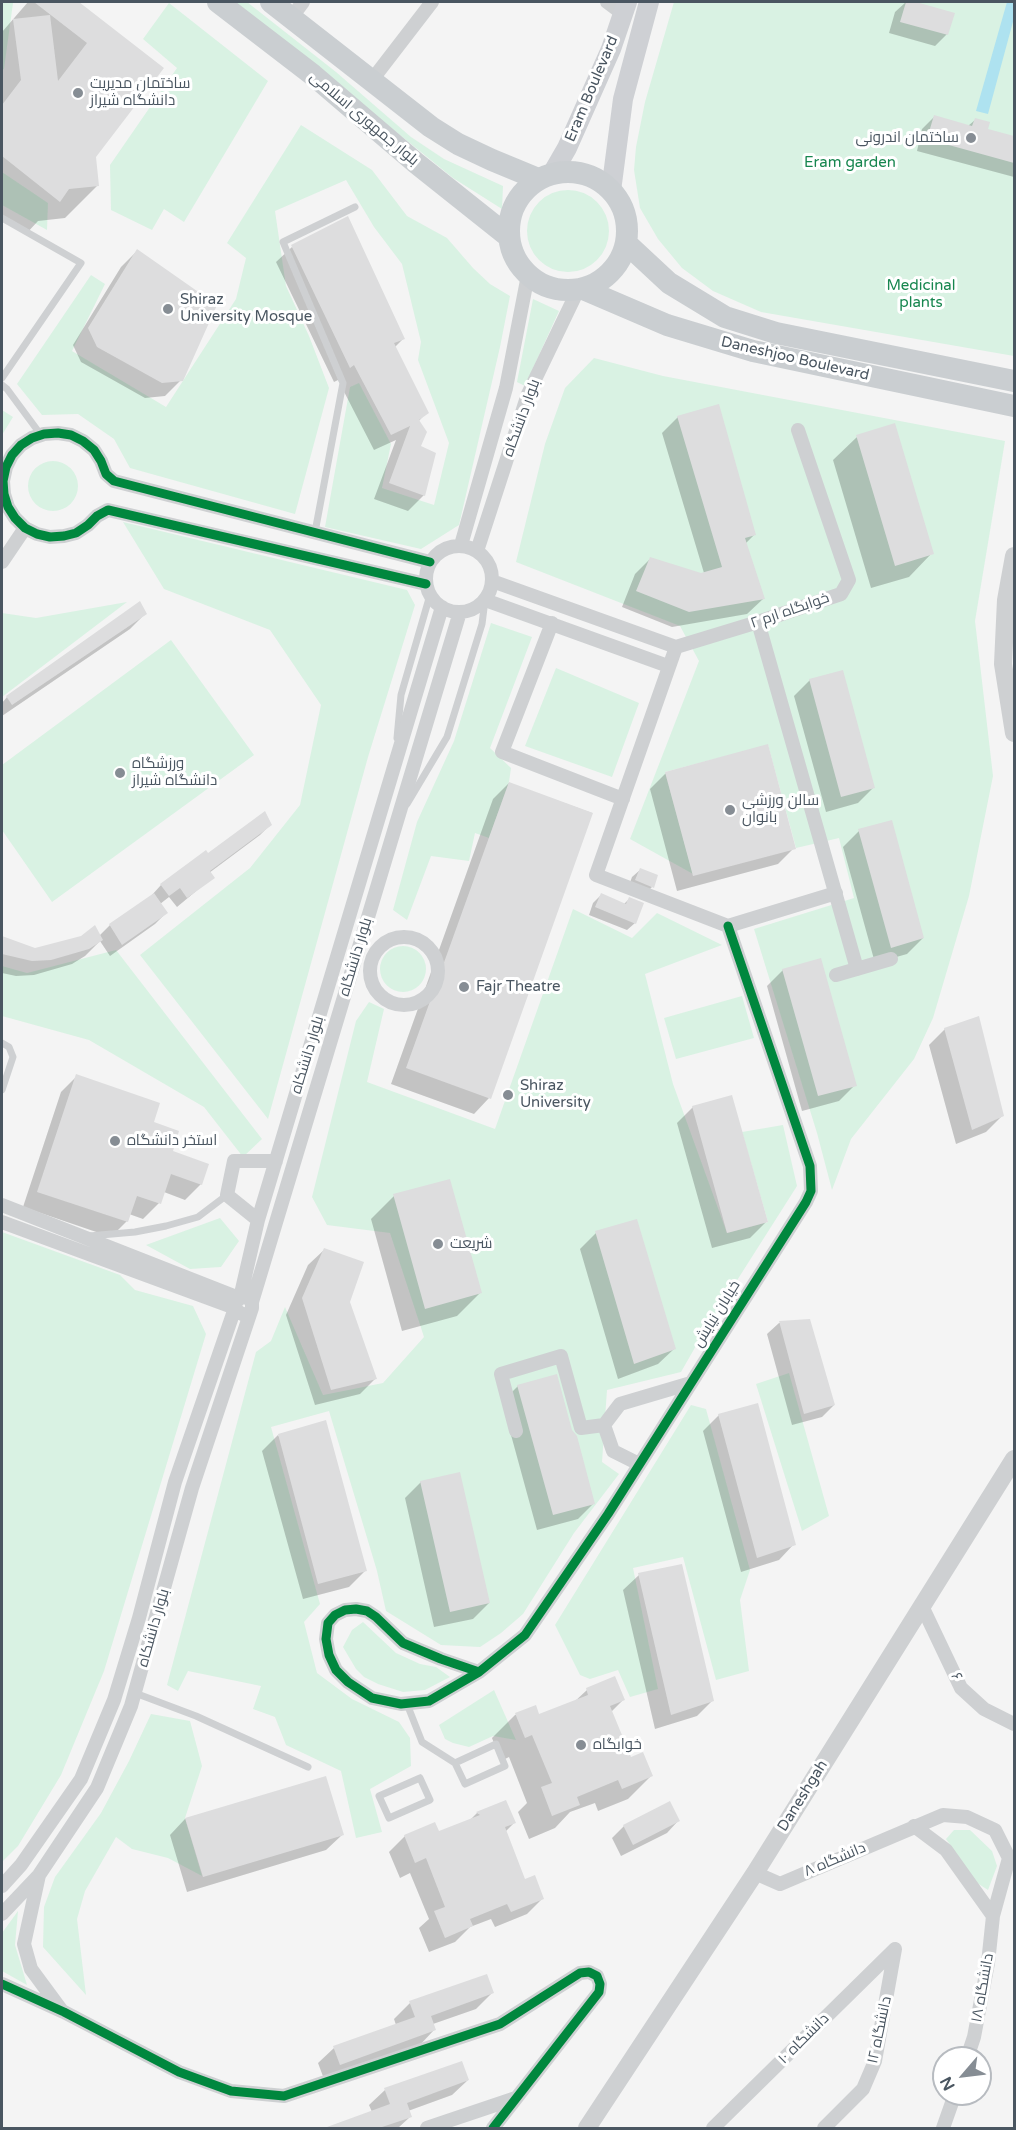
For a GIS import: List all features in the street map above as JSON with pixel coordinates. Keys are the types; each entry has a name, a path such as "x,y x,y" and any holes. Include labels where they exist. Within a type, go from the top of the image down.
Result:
{"main road":[{"name":"بلوار جمهوری اسلامی","path":"218,2 313,75 416,163 508,237"},
{"path":"271,2 297,10 372,80 431,127 458,144 545,177"},
{"name":"Eram Boulevard","path":"611,191 623,99 649,2"},
{"name":"Eram Boulevard","path":"545,177 567,148 607,58 625,8"},
{"path":"568,172 584,174 599,181 611,191 622,206 627,224 626,243 621,259 611,272 598,282 580,290 564,291 538,283 518,264 512,251 508,237 509,220 515,204 525,190 545,177 568,172"},
{"name":"Daneshjoo Boulevard","path":"626,243 669,283 725,317 776,333 1014,381"},
{"name":"Daneshjoo Boulevard","path":"580,290 667,325 753,351 1014,406"}],"street":[{"path":"372,80 432,2"},
{"path":"607,2 625,8"},
{"name":"بلوار دانشگاه","path":"461,545 506,388 528,275"},
{"name":"بلوار دانشگاه","path":"477,551 528,394 580,290"},
{"path":"506,388 528,394"},
{"name":"خوابگاه ارم ۲","path":"676,647 841,594 849,580 798,430"},
{"path":"428,589 108,510 76,532 50,537 37,534 25,528 15,518 8,507 3,481 12,455 21,445 41,435 58,433 71,435 94,450 106,474 114,481 430,562"},
{"path":"2,562 25,528"},
{"path":"461,545 477,551 488,564 492,581 484,600 478,606 460,612 442,607 428,589 425,576 430,562 443,549 461,545"},
{"path":"1014,556 1006,600 1003,664 1014,733"},
{"path":"492,581 676,647 596,875 728,926 836,893"},
{"path":"484,600 552,622 668,666"},
{"name":"بلوار دانشکاه","path":"2,1914 39,1875 97,1788 135,1693 242,1305 258,1220 442,607"},
{"name":"بلوار دانشگاه","path":"242,1305 399,816 460,612"},
{"path":"552,622 502,752 623,799"},
{"path":"758,622 857,969"},
{"name":"خیابان نیایش","path":"407,1704 429,1701 479,1671 525,1635 608,1514 811,1191 810,1166 728,926"},
{"path":"404,936 415,939 432,951 438,971 436,982 421,1000 410,1004 398,1004 378,993 369,971 371,959 384,942 404,936"},
{"path":"836,975 891,959"},
{"path":"258,1220 227,1195 234,1161 276,1161"},
{"path":"2,1205 81,1236 177,1280"},
{"path":"2,1222 177,1280 242,1305"},
{"name":"بلوار دانشکاه","path":"2,1886 21,1865 81,1779 114,1700 139,1618 175,1482 242,1305"},
{"path":"516,1431 501,1374 561,1356 581,1428 604,1425 620,1404 691,1383"},
{"path":"604,1425 612,1451 639,1464"},
{"name":"Daneshgah","path":"586,2128 755,1873 1014,1459"},
{"name":"۶","path":"922,1606 961,1688 984,1709 1014,1724"},
{"path":"407,1704 372,1698 348,1682 336,1670 329,1655 326,1639 327,1623 335,1615 345,1610 367,1611 404,1643 441,1659 479,1671"},
{"name":"۸ دانشگاه","path":"755,1873 780,1884 942,1815 967,1817 995,1830 1009,1858 993,1916"},
{"path":"914,1826 946,1850 993,1916"},
{"path":"39,1875 24,1944 31,1969 64,2012"},
{"name":"۱۸ دانشگاه","path":"971,2046 988,1963 993,1916"},
{"name":"۱۰ دانشگاه","path":"713,2128 895,1949"},
{"name":"۱۲ دانشگاه","path":"824,2128 863,2090 875,2061 895,1949"},
{"path":"2,1984 64,2012 179,2072 231,2091 284,2096 500,2024 580,1973 589,1972 597,1976 600,1984 599,1992 493,2128"},
{"path":"427,2128 518,2097"},
{"path":"943,2128 951,2106"}],"lane":[{"path":"315,532 343,383 283,242 355,207"},
{"path":"2,218 81,263 2,378"},
{"path":"2,385 41,435"},
{"path":"396,760 401,695 428,589"},
{"path":"399,816 447,737 482,624 484,600"},
{"path":"2,1043 9,1047 13,1057 2,1090"},
{"path":"81,1236 135,1232 166,1226 198,1217 227,1195"},
{"path":"135,1693 196,1716 309,1767"},
{"path":"407,1704 422,1742 455,1762 465,1784 506,1766 496,1744 455,1762"},
{"path":"420,1778 430,1800 389,1818 379,1796 420,1778"}],"green space":[{"path":"2,2 13,3 4,69 2,70"},
{"path":"231,2 247,2 336,72 411,137 444,159 503,186 502,209 453,178"},
{"name":"Eram garden","path":"674,2 1014,2 1014,356 761,312 713,291 682,268 658,239 640,208 634,170 645,102"},
{"path":"169,3 268,81 184,222 164,209 152,230 111,210 110,165 177,68 143,39"},
{"path":"301,125 372,170 407,216 447,238 490,284 510,296 459,525 421,549 325,527 350,387 359,383 391,444 382,488 434,505 449,443 418,360 421,342 402,264 374,227 346,180 275,211 286,286 329,388 295,514 130,468 114,439 78,414 42,415 17,384 91,275 105,284 72,351 166,407 236,299 246,258 227,243"},
{"path":"2,172 48,203 47,230 2,205"},
{"path":"568,190 584,193 597,202 606,215 609,231 606,247 597,260 584,269 568,272 552,269 539,260 530,247 527,231 530,215 539,202 552,193"},
{"path":"533,299 559,311 525,386 517,382"},
{"path":"594,358 663,376 1005,441 975,621 993,776 969,896 933,1018 914,1059 851,1139 832,1190 817,1133 754,929 854,898 839,838 796,848 768,745 665,772 693,874 630,839 699,661 680,626 516,562 545,444 565,388"},
{"path":"2,410 13,417 2,435"},
{"path":"53,461 62,463 73,472 78,486 76,495 67,506 53,511 44,509 33,500 28,486 30,477 39,466"},
{"path":"123,522 407,590 415,605 368,757 268,1119 140,955 250,868 300,805 321,705 270,630 164,589"},
{"path":"127,602 2,697 2,613 36,618"},
{"path":"491,623 532,637 490,748 511,768 509,782 489,838 475,833 469,861 431,856 407,920 393,910 417,822 454,741"},
{"path":"171,640 254,755 52,902 2,830 2,765"},
{"path":"556,668 639,703 612,777 525,746"},
{"path":"573,909 632,938 657,913 722,945 645,974 673,1084 727,1233 768,1222 742,1132 783,1125 797,1186 681,1372 607,1390 602,1462 619,1474 574,1533 523,1614 480,1647 441,1645 386,1611 377,1571 329,1411 271,1427 320,1604 304,1622 317,1673 352,1699 399,1722 410,1738 411,1766 370,1789 382,1832 356,1838 341,1771 286,1745 275,1717 253,1709 261,1686 188,1671 178,1691 167,1685 256,1352 271,1341 285,1307 323,1395 383,1383 424,1337 390,1233 327,1225 312,1197 356,1021 369,1002 384,1009 367,1082 495,1129"},
{"path":"403,946 419,953 426,969 419,985 403,992 387,985 380,969 387,953"},
{"path":"116,950 262,1139 243,1157 204,1107 89,1040 2,1016 2,966 27,973"},
{"path":"742,996 754,1038 676,1059 664,1018"},
{"path":"220,1218 239,1241 221,1267 190,1269 146,1245"},
{"path":"2,1232 120,1275 135,1290 193,1306 206,1334 104,1671 61,1775 18,1846 2,1862"},
{"path":"789,1373 829,1516 802,1531 756,1384"},
{"path":"691,1405 706,1409 750,1570 740,1600 749,1671 716,1680 683,1557 633,1568 658,1689 630,1697 618,1670 590,1679 580,1675 555,1625"},
{"path":"363,1622 396,1653 420,1664 436,1667 450,1677 425,1690 403,1692 364,1677 356,1669 343,1647 352,1630"},
{"path":"494,1690 516,1740 493,1736 469,1747 445,1739 439,1725"},
{"path":"151,1714 190,1721 202,1766 185,1818 202,1876 168,1858 132,1849 116,1837 85,1891 77,1919 86,1995 43,1947 44,1907 55,1877 101,1813"},
{"path":"954,1830 970,1830 992,1851 997,1866 988,1890 977,1883 946,1839"},
{"path":"18,1911 15,1945 27,1985 2,1971 2,1933"}],"water":[{"path":"1007,2 1014,2 1014,18 988,114 976,111"}],"building":[{"name":"ساختمان مدیریت دانشگاه شیراز","path":"34,2 79,2 164,68 96,157 99,186 69,189 60,202 2,156 2,105 21,80 13,19 50,15 58,81 87,43"},
{"path":"906,2 916,2 955,13 948,35 900,22"},
{"name":"ساختمان اندرونی","path":"934,115 972,126 975,118 990,122 988,129 1014,136 1014,163 927,139"},
{"path":"348,216 405,339 394,343 429,413 419,420 427,432 421,446 436,453 425,496 389,483 410,426 391,435 354,365 350,368 291,245"},
{"path":"137,249 217,305 183,381 162,383 97,347 88,328"},
{"path":"719,404 756,535 745,538 765,599 689,612 636,591 650,557 701,573 722,567 677,416"},
{"path":"895,423 934,554 895,566 856,435"},
{"path":"140,601 147,614 12,705 6,696"},
{"path":"843,670 875,788 841,797 809,679"},
{"name":"سالن ورزشی بانوان","path":"768,744 796,849 693,876 665,772"},
{"path":"509,782 593,813 491,1099 406,1068"},
{"path":"265,811 272,825 210,871 215,878 187,898 180,888 169,896 160,884 206,850 208,853"},
{"path":"892,820 924,938 891,948 858,829"},
{"path":"640,868 658,875 654,888 635,880"},
{"path":"154,893 168,913 122,945 109,924"},
{"path":"601,893 626,904 629,897 644,903 636,924 595,907"},
{"path":"95,925 103,940 89,949 51,960 32,961 2,954 2,936 35,948 81,936"},
{"path":"821,958 857,1086 818,1096 782,969"},
{"path":"979,1016 1004,1116 972,1130 944,1028"},
{"name":"استخر دانشگاه","path":"76,1074 160,1103 154,1122 179,1131 173,1151 209,1164 202,1185 171,1174 161,1204 137,1196 128,1222 37,1192"},
{"path":"732,1095 768,1222 727,1233 692,1106"},
{"name":"شریعت","path":"450,1179 482,1293 425,1309 393,1194"},
{"path":"637,1219 676,1349 634,1364 595,1231"},
{"path":"324,1248 364,1262 350,1302 377,1379 331,1390 302,1298"},
{"path":"810,1319 835,1405 804,1414 779,1321"},
{"path":"557,1374 572,1430 577,1436 595,1504 553,1515 517,1385"},
{"path":"758,1403 796,1545 757,1558 718,1414"},
{"path":"326,1420 367,1571 318,1584 278,1434"},
{"path":"460,1472 490,1603 450,1612 420,1481"},
{"path":"682,1564 714,1701 671,1715 638,1573"},
{"name":"خوابگاه","path":"615,1676 625,1700 610,1706 631,1757 643,1752 653,1776 622,1789 618,1780 577,1797 580,1805 552,1816 541,1787 552,1783 532,1735 525,1738 515,1713 536,1705 539,1714 588,1695 586,1688"},
{"path":"326,1776 344,1835 203,1877 185,1818"},
{"path":"506,1800 516,1823 505,1827 525,1879 535,1875 544,1899 511,1912 507,1904 470,1919 473,1926 445,1938 434,1911 445,1907 426,1858 415,1863 404,1835 435,1822 439,1831 480,1815 476,1812"},
{"path":"670,1801 680,1821 633,1845 623,1825"},
{"path":"487,1974 494,1993 431,2016 436,2030 340,2065 333,2046 415,2017 409,2001"},
{"path":"462,2061 469,2080 407,2103 412,2117 379,2128 327,2128 390,2104 384,2088"}],"cycle path":[{"path":"426,584 108,510 76,533 50,537 37,534 25,528 15,518 8,507 3,481 6,467 12,455 21,445 44,434 71,435 94,450 106,474 114,481 430,562"},
{"path":"479,1672 403,1643 367,1611 345,1610 335,1615 328,1623 326,1639 329,1655 336,1670 348,1682 372,1698 401,1704 429,1701 479,1672 525,1635 608,1514 811,1191 810,1166 728,926"},
{"path":"2,1984 64,2012 179,2072 231,2091 284,2096 500,2024 580,1973 589,1972 597,1976 600,1984 599,1992 493,2128"}],"place":[{"name":"ساختمان مدیریت دانشگاه شیراز","path":"78,93"},
{"name":"ساختمان اندرونی","path":"971,138"},
{"name":"Shiraz University Mosque","path":"168,309"},
{"name":"ورزشگاه دانشگاه شیراز","path":"120,773"},
{"name":"سالن ورزشی بانوان","path":"730,810"},
{"name":"Fajr Theatre","path":"464,987"},
{"name":"Shiraz University","path":"508,1095"},
{"name":"استخر دانشگاه","path":"115,1141"},
{"name":"شریعت","path":"438,1244"},
{"name":"خوابگاه","path":"581,1745"}],"park label":[{"name":"Medicinal plants","path":"921,294"}]}
